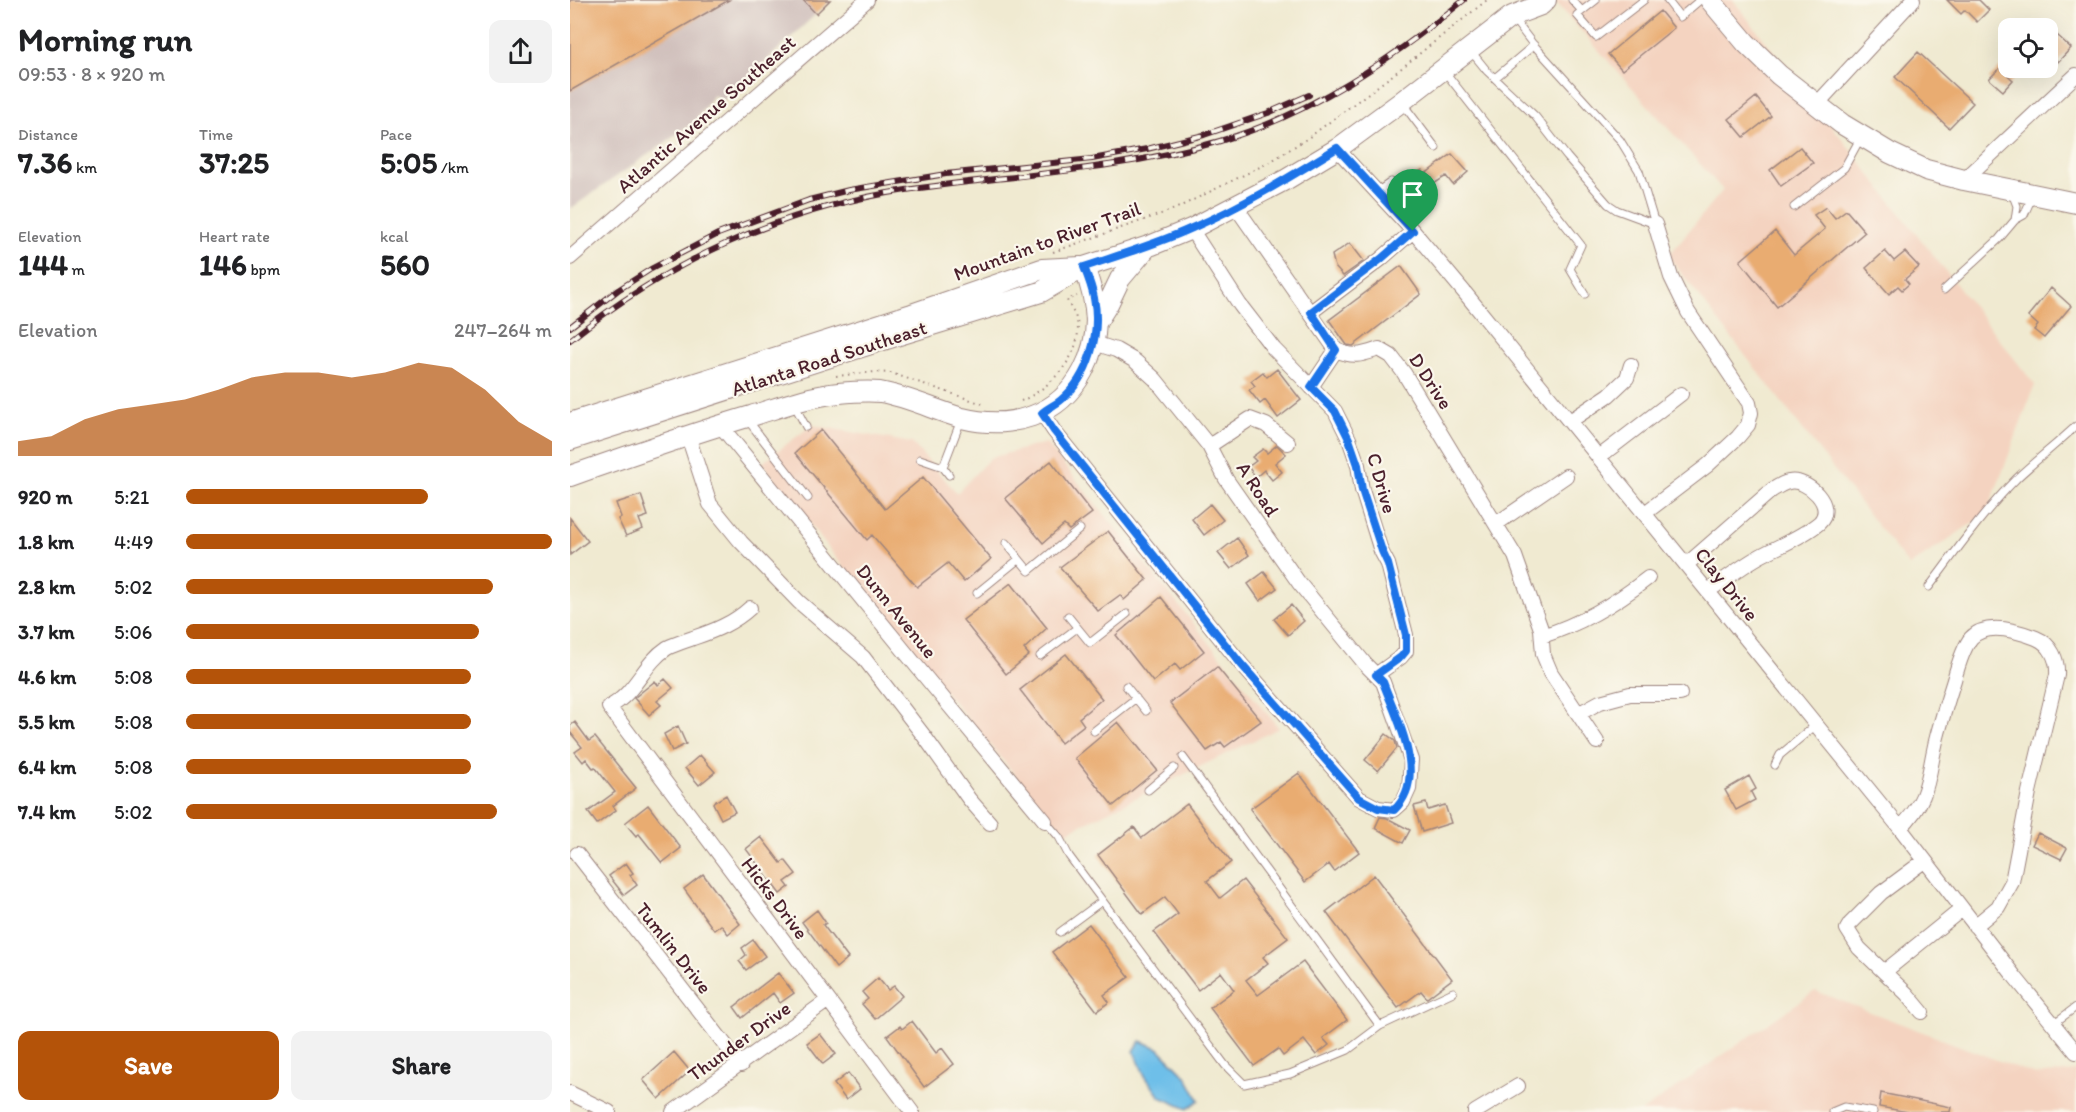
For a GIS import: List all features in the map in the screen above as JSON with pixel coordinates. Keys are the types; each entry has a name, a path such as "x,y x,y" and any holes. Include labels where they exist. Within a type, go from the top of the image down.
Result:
{"main road":[{"name":"Atlanta Road Southeast","path":"570,440 898,335 1041,292 1084,267 1147,247 1191,229 1287,179 1337,148 1470,49 1515,8 1541,4 1546,0"},
{"path":"1710,0 1731,26 1779,75 1861,137 1926,170 2076,203"},
{"path":"1726,0 1731,26"},
{"path":"570,476 720,425 793,403 838,393 878,392 916,401 962,418 982,421 1024,420 1042,413 1062,399 1076,384 1088,361 1095,333 1120,279 1147,247"},
{"name":"Atlanta Road Southeast","path":"570,423 912,314 1042,269 1084,267"},
{"path":"1084,267 1094,297 1095,333"}],"street":[{"name":"Atlantic Avenue Southeast","path":"570,258 867,0"},
{"path":"1817,105 1913,0"},
{"path":"1964,180 2076,75"},
{"name":"Clay Drive","path":"1337,148 1413,231 1646,513 1900,828 1923,861 2076,1052"},
{"path":"1236,207 1336,350 1311,387"},
{"path":"1646,513 1708,465 1738,437 1748,425 1751,413 1749,403 1688,312 1671,277 1655,224"},
{"name":"C Drive","path":"1191,229 1240,305 1274,350 1335,411 1349,439 1358,465 1362,490 1388,564 1406,635 1406,651 1376,675"},
{"path":"1311,312 1381,259 1413,231"},
{"name":"A Road","path":"1042,413 1241,664 1359,798 1378,808 1394,810 1403,802 1409,789 1411,760 1383,682 1299,583 1226,479 1209,446 1155,379 1135,361 1116,350 1095,333"},
{"name":"D Drive","path":"1336,350 1349,356 1360,356 1379,349 1392,356 1404,373 1515,556 1541,629 1543,654 1551,673 1597,742"},
{"path":"1570,421 1609,395 1627,378 1631,365"},
{"path":"1599,457 1681,394"},
{"path":"1209,446 1250,419 1266,425 1288,443"},
{"name":"Dunn Avenue","path":"720,425 1045,821"},
{"path":"688,436 710,504 741,542 799,602 863,657 990,824"},
{"path":"1496,524 1566,476"},
{"path":"1686,564 1772,490 1783,484 1791,481 1805,484 1818,494 1823,504 1824,513 1821,521 1802,535 1760,556 1708,591"},
{"path":"1542,636 1587,619 1629,593 1648,578"},
{"name":"Hicks Drive","path":"750,608 738,619 667,648 650,663 629,692 609,707 912,1112"},
{"path":"1900,828 1915,813 1926,789 1937,738 1958,666 1971,638 1983,630 1998,629 2039,639 2052,652 2058,666 2057,675 2029,792 2012,882 1998,907 1975,926"},
{"path":"1578,714 1600,702 1630,694 1680,694"},
{"name":"Tumlin Drive","path":"577,854 741,1065"},
{"path":"1922,1012 1907,994 1859,948 1847,930 1850,924 1881,893 1923,861"},
{"path":"1884,972 1962,909"},
{"name":"Thunder Drive","path":"673,1112 828,1001"},
{"path":"1475,1112 1518,1086"},
{"path":"570,1094 609,1112"}],"lane":[{"path":"1572,0 1582,11"},
{"path":"1596,0 1577,15 1596,37 1644,0"},
{"path":"1667,0 1680,17 1700,0"},
{"path":"1515,8 1534,45 1620,140 1639,171 1655,224"},
{"path":"1495,78 1534,45"},
{"path":"1470,49 1495,78 1535,116 1608,204 1617,210 1655,224"},
{"path":"1443,70 1581,245 1570,269 1585,294"},
{"path":"1401,102 1436,148"},
{"path":"1794,207 1844,168 1861,137"},
{"path":"1377,192 1391,182"},
{"path":"2011,190 2018,206 2015,220"},
{"path":"1944,290 1999,239 2015,220 2024,215 2033,194"},
{"path":"793,403 806,427"},
{"path":"746,417 808,498"},
{"path":"943,467 962,418"},
{"path":"1929,587 1981,518 2017,478 2076,426"},
{"path":"920,459 943,467 949,475"},
{"path":"1006,543 1029,571 1080,529"},
{"path":"977,593 1020,559"},
{"path":"1068,616 1090,642 1127,614"},
{"path":"1040,656 1077,628"},
{"path":"1126,686 1146,711"},
{"path":"1094,731 1136,698"},
{"path":"1775,765 1780,755 1815,725"},
{"path":"1183,757 1380,1026"},
{"path":"1148,790 1174,768"},
{"path":"1045,821 1225,1065 1244,1084 1290,1074 1347,1050 1380,1026 1453,992"},
{"path":"1060,932 1102,901"},
{"path":"2053,1024 2076,1007"},
{"path":"1832,1112 1844,1107 1873,1112"}],"path":[{"name":"Mountain to River Trail","path":"1049,253 1175,209 1268,163 1308,138 1394,74 1487,0"}],"shaded area":[{"path":"570,0 831,0 723,101 714,95 693,123 570,209"},
{"path":"1554,0 1733,0 2035,385 1987,513 1909,566 1668,256 1723,190"},
{"path":"812,425 912,443 957,493 990,458 1046,443 1279,728 1064,833 884,619 762,463"},
{"path":"1815,991 2036,1075 2076,1071 2076,1112 1641,1112"}],"water":[{"path":"1140,1041 1158,1048 1186,1076 1199,1100 1187,1109 1160,1097 1145,1076 1134,1051"}],"building":[{"path":"570,0 729,0 570,91"},
{"path":"803,0 830,0 816,14"},
{"path":"1947,0 1979,0 1989,10 1977,22 1965,10 1961,14"},
{"path":"1660,11 1674,28 1622,70 1608,54"},
{"path":"2058,36 2071,48 2058,62"},
{"path":"1918,52 1973,103 1949,128 1895,77"},
{"path":"1998,70 1998,78 2013,80 2003,91 1989,79"},
{"path":"1756,97 1771,116 1744,137 1729,119"},
{"path":"1800,147 1813,163 1781,186 1770,170"},
{"path":"1452,154 1468,172 1453,185 1446,176 1432,185 1424,192 1430,203 1418,210 1399,185 1422,170 1425,174"},
{"path":"1826,207 1835,218 1846,210 1865,232 1777,307 1740,261 1775,231 1794,255 1825,229 1814,215"},
{"path":"1350,243 1364,261 1343,276 1335,267 1332,255"},
{"path":"1885,251 1894,261 1905,252 1919,267 1905,279 1909,284 1902,290 1898,286 1889,294 1866,268"},
{"path":"1401,266 1421,294 1353,346 1347,345 1329,320"},
{"path":"2051,288 2071,306 2044,338 2034,330 2038,325 2028,316"},
{"path":"1277,369 1301,400 1278,418 1265,400 1260,404 1249,390 1255,386 1251,381 1263,372 1267,377"},
{"path":"821,430 885,509 923,477 991,559 964,582 948,563 917,587 872,535 867,540 795,453"},
{"path":"1277,445 1286,454 1275,463 1282,472 1272,480 1264,470 1256,477 1248,467 1256,461 1252,457 1263,449 1267,453"},
{"path":"1051,461 1092,513 1069,530 1064,525 1043,543 1005,498"},
{"path":"641,495 648,516 639,519 643,529 626,536 618,519 621,517 616,503"},
{"path":"1210,504 1223,520 1204,535 1192,519"},
{"path":"570,518 588,541 570,555"},
{"path":"1108,531 1147,580 1124,600 1120,595 1098,611 1060,567"},
{"path":"1237,538 1249,555 1231,569 1218,553"},
{"path":"1264,572 1277,588 1260,601 1248,584"},
{"path":"1011,583 1047,628 1024,649 1029,655 1006,674 963,620"},
{"path":"1161,597 1204,651 1180,670 1175,664 1153,682 1116,635"},
{"path":"1291,605 1304,621 1288,635 1274,619"},
{"path":"1066,654 1102,699 1079,718 1084,725 1061,743 1020,690"},
{"path":"1217,667 1261,721 1225,747 1221,742 1207,751 1170,703"},
{"path":"665,679 673,688 657,701 661,705 649,715 634,698 655,681 658,685"},
{"path":"575,722 589,741 595,737 636,788 613,806 616,810 597,824 588,812 615,792 595,767 593,768 586,759 583,762 575,752 582,747 570,732 570,726"},
{"path":"1118,722 1157,770 1113,806 1075,758"},
{"path":"678,726 686,744 672,751 664,734"},
{"path":"1386,734 1395,741 1397,748 1378,771 1365,760"},
{"path":"700,755 715,772 699,785 685,768"},
{"path":"1299,773 1359,852 1334,871 1329,864 1305,882 1250,809"},
{"path":"1749,776 1756,789 1751,792 1755,800 1736,810 1725,790"},
{"path":"726,795 735,812 721,819 713,803"},
{"path":"1426,803 1428,810 1445,805 1451,823 1422,832 1414,806"},
{"path":"1187,804 1231,862 1207,881 1220,898 1243,880 1288,938 1263,957 1268,963 1246,980 1258,995 1303,962 1347,1020 1323,1038 1329,1045 1316,1055 1304,1040 1283,1056 1278,1049 1254,1066 1210,1008 1234,990 1221,972 1198,990 1154,932 1178,914 1165,897 1142,914 1098,855 1134,827 1142,838"},
{"path":"648,805 681,848 662,863 639,834 636,836 625,823"},
{"path":"1380,817 1387,818 1410,830 1403,843 1375,828"},
{"path":"2038,833 2067,848 2061,859 2032,845"},
{"path":"761,837 781,863 785,860 796,874 785,882 789,887 780,894 746,849"},
{"path":"626,863 637,885 624,895 609,876"},
{"path":"703,874 740,924 728,934 721,925 714,930 684,889"},
{"path":"1374,875 1452,979 1427,998 1421,991 1398,1008 1326,912"},
{"path":"817,910 826,923 823,925 848,958 836,968 802,922"},
{"path":"1089,924 1129,977 1104,995 1109,1002 1097,1011 1052,952"},
{"path":"753,940 765,956 746,970 739,961 746,955 742,948"},
{"path":"778,973 794,993 780,1003 773,993 742,1018 734,1007"},
{"path":"878,978 888,990 894,986 902,996 875,1019 862,1004 868,999 862,992"},
{"path":"912,1021 936,1053 942,1048 954,1064 924,1087 887,1036 900,1026 902,1029"},
{"path":"820,1034 836,1054 823,1064 807,1043"},
{"path":"674,1052 690,1071 659,1099 643,1080"},
{"path":"848,1073 860,1089 846,1100 834,1084"},
{"path":"1881,1093 1951,1107 1950,1112 1908,1112 1879,1107"}],"railway":[{"path":"570,340 646,286 686,263 770,225 814,210 906,190 1103,166 1142,159 1220,141 1254,130 1349,83 1408,44 1464,0"},
{"path":"570,327 618,290 651,269 718,234 809,200 849,190 946,174 1092,159 1147,149 1204,135 1268,113 1309,95"}],"route":[{"path":"1337,148 1413,231 1381,259 1311,312 1336,350 1311,387 1335,411 1349,439 1358,465 1362,490 1388,564 1406,635 1406,651 1376,675 1383,682 1411,760 1409,789 1403,802 1394,810 1378,808 1359,798 1241,664 1042,413 1062,399 1076,384 1088,361 1094,342 1096,314 1094,297 1084,267 1152,245 1191,229 1287,179 1337,148"}]}
